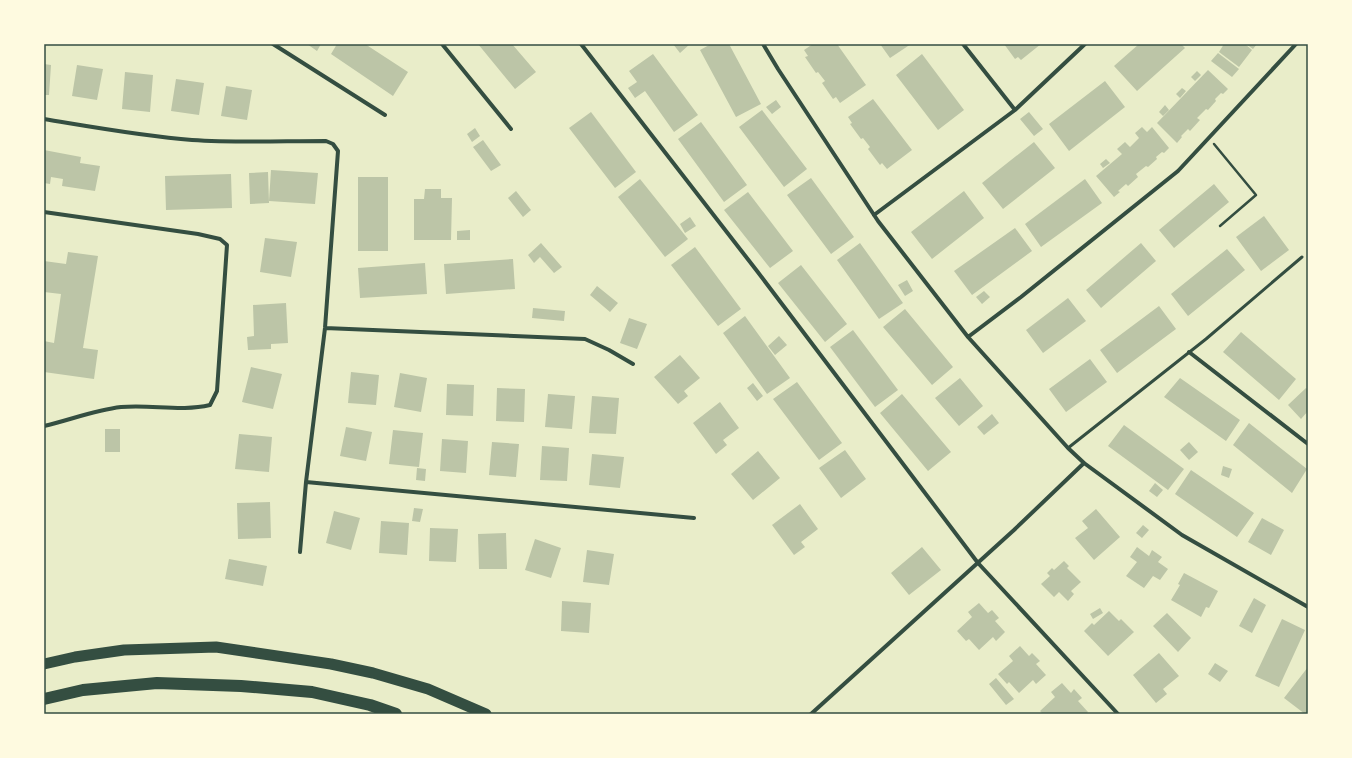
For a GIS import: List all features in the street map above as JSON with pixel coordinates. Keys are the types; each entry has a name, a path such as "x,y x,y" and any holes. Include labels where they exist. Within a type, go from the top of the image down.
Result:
{"highway":[{"path":"44,664 75,657 124,650 216,647 331,664 373,673 428,689 486,714"},
{"path":"44,700 83,690 156,683 241,686 312,692 370,705 396,714"}],"street":[{"path":"273,44 385,116"},
{"path":"442,44 511,129"},
{"path":"581,44 753,265 978,563 1115,713"},
{"path":"763,44 782,76 874,215 968,336 1068,448 1084,463 1182,535 1308,608"},
{"path":"963,44 1015,110"},
{"path":"874,215 1015,110 1085,44"},
{"path":"968,336 1046,277 1178,171 1296,44"},
{"path":"44,119 193,140 326,141 332,144 338,151 325,328 306,482 300,552"},
{"path":"44,212 198,234 220,239 227,245 217,391 210,405 198,408 122,407 44,426"},
{"path":"325,328 585,339 609,350 633,364"},
{"path":"1189,352 1308,444"},
{"path":"811,714 862,666 908,627 978,563 1084,463"},
{"path":"306,482 694,518"}],"lane":[{"path":"1068,448 1189,352 1302,257"}],"path":[{"path":"1208,138 1256,195 1220,226"}],"building":[{"path":"307,44 321,44 317,51"},
{"path":"337,44 365,44 408,72 393,96 331,54"},
{"path":"478,44 512,44 536,72 515,89"},
{"path":"673,44 690,44 680,53"},
{"path":"711,44 729,44 761,104 736,117 700,50"},
{"path":"813,44 837,44 866,85 840,103 836,97 833,99 822,83 825,81 818,72 816,73 805,57 808,56 804,50"},
{"path":"880,44 911,44 890,58"},
{"path":"1004,44 1041,44 1021,60 1018,57 1015,59"},
{"path":"1139,44 1181,44 1185,48 1137,91 1114,66"},
{"path":"1224,44 1245,44 1252,50 1239,67 1219,52"},
{"path":"1246,44 1257,44 1253,49"},
{"path":"1218,53 1239,69 1232,77 1211,61"},
{"path":"653,54 698,115 674,132 645,91 635,98 628,88 637,82 629,71"},
{"path":"922,54 964,110 938,130 896,75"},
{"path":"44,64 51,65 49,95 44,95"},
{"path":"77,65 103,69 97,100 72,96"},
{"path":"1208,70 1228,89 1223,94 1221,93 1208,110 1206,109 1197,118 1200,120 1190,131 1188,129 1181,136 1182,137 1177,143 1157,123"},
{"path":"1197,71 1201,75 1195,81 1191,77"},
{"path":"125,72 153,75 150,112 122,109"},
{"path":"176,79 204,83 199,115 171,111"},
{"path":"1105,81 1125,107 1069,151 1049,124"},
{"path":"226,86 252,90 247,120 221,116"},
{"path":"1182,88 1186,91 1180,98 1176,94"},
{"path":"873,99 912,150 887,169 882,163 880,165 868,149 870,147 863,138 861,139 850,124 852,123 848,117"},
{"path":"776,100 781,107 772,114 766,107"},
{"path":"1165,105 1169,110 1163,116 1159,112"},
{"path":"762,110 807,169 784,187 739,127"},
{"path":"591,112 636,172 615,188 569,128"},
{"path":"1029,112 1043,129 1034,136 1020,119"},
{"path":"701,122 747,185 724,202 678,139"},
{"path":"1142,127 1147,132 1152,127 1169,148 1164,153 1162,152 1156,157 1157,159 1148,167 1146,166 1136,174 1138,177 1128,186 1126,184 1114,197 1096,176 1122,154 1117,149 1125,142 1130,147 1139,138 1135,133"},
{"path":"475,128 480,136 472,142 467,134"},
{"path":"483,140 501,165 491,171 473,147"},
{"path":"1034,142 1055,168 1003,209 982,183"},
{"path":"44,150 81,157 80,163 100,166 95,191 62,186 63,179 51,177 50,184 44,183"},
{"path":"1106,159 1110,163 1103,168 1100,164"},
{"path":"271,170 318,173 315,204 269,201"},
{"path":"268,172 269,203 250,204 249,173"},
{"path":"231,174 232,208 166,210 165,176"},
{"path":"358,177 388,177 388,251 358,251"},
{"path":"811,178 854,237 831,254 787,195"},
{"path":"640,179 688,239 665,257 618,197"},
{"path":"1085,179 1102,203 1041,247 1025,224"},
{"path":"1214,184 1229,202 1174,248 1159,230"},
{"path":"425,189 441,189 441,198 452,198 451,240 414,240 414,199 424,199"},
{"path":"516,191 531,210 523,217 508,198"},
{"path":"964,191 984,218 932,259 911,232"},
{"path":"748,192 793,251 770,268 724,210"},
{"path":"1264,216 1289,250 1261,271 1236,237"},
{"path":"690,217 696,226 685,233 680,224"},
{"path":"1015,228 1032,251 972,295 954,271"},
{"path":"470,230 470,240 457,240 457,231"},
{"path":"265,238 297,242 291,277 260,272"},
{"path":"541,243 562,267 554,273 540,257 534,263 528,255"},
{"path":"860,243 903,303 879,319 837,260"},
{"path":"1141,243 1156,261 1101,308 1086,290"},
{"path":"695,247 741,309 718,326 671,265"},
{"path":"1227,249 1245,270 1188,316 1171,294"},
{"path":"68,252 98,256 83,348 98,350 94,379 44,372 44,341 54,343 61,294 44,292 44,261 66,264"},
{"path":"513,259 515,289 446,294 444,264"},
{"path":"425,263 427,294 360,298 358,268"},
{"path":"801,265 847,324 825,342 778,283"},
{"path":"907,280 913,291 905,296 898,285"},
{"path":"597,286 618,303 610,312 590,295"},
{"path":"984,291 990,297 982,304 976,297"},
{"path":"1068,298 1086,321 1043,353 1026,330"},
{"path":"286,303 288,343 271,344 271,349 248,350 247,337 254,336 253,305"},
{"path":"1159,306 1176,329 1117,373 1100,350"},
{"path":"533,308 565,311 564,321 532,318"},
{"path":"905,309 953,367 932,385 883,327"},
{"path":"745,316 790,378 767,394 723,333"},
{"path":"629,318 647,324 637,349 620,343"},
{"path":"853,330 898,390 875,407 830,347"},
{"path":"1241,332 1296,379 1279,400 1223,352"},
{"path":"779,336 787,345 775,355 768,346"},
{"path":"680,355 700,378 684,391 688,396 678,404 654,377"},
{"path":"1090,359 1107,382 1066,412 1049,389"},
{"path":"251,367 282,374 273,409 242,402"},
{"path":"351,372 379,375 376,405 348,403"},
{"path":"400,373 427,378 421,412 394,407"},
{"path":"960,378 983,406 959,426 935,398"},
{"path":"1180,378 1240,420 1226,441 1164,397"},
{"path":"797,382 842,443 819,460 773,399"},
{"path":"753,383 763,396 757,401 747,388"},
{"path":"447,384 474,385 473,416 446,415"},
{"path":"497,388 525,389 524,422 496,421"},
{"path":"1306,388 1308,390 1308,411 1301,419 1288,405"},
{"path":"548,394 575,396 572,429 545,427"},
{"path":"902,394 951,452 928,471 880,413"},
{"path":"592,396 619,398 616,434 589,433"},
{"path":"720,402 739,428 723,440 727,445 716,454 693,423"},
{"path":"992,414 999,423 984,435 977,427"},
{"path":"1249,423 1307,469 1292,493 1233,445"},
{"path":"1124,425 1184,469 1168,490 1108,446"},
{"path":"346,427 372,432 366,461 340,456"},
{"path":"105,429 120,429 120,452 105,452"},
{"path":"393,430 423,433 419,467 389,464"},
{"path":"239,434 272,437 269,472 235,469"},
{"path":"442,439 468,441 466,473 440,471"},
{"path":"492,442 519,444 516,477 489,475"},
{"path":"1189,442 1198,452 1189,460 1180,450"},
{"path":"542,446 569,448 567,481 540,480"},
{"path":"845,450 866,479 841,498 819,468"},
{"path":"758,451 780,478 753,500 731,474"},
{"path":"592,454 624,457 620,488 589,485"},
{"path":"1223,466 1232,469 1229,478 1221,475"},
{"path":"417,468 426,469 425,481 416,480"},
{"path":"1191,470 1254,513 1237,537 1175,494"},
{"path":"1155,483 1163,490 1157,497 1149,491"},
{"path":"270,502 271,538 238,539 237,503"},
{"path":"800,504 818,529 801,542 805,547 794,555 772,525"},
{"path":"414,508 423,509 420,522 412,521"},
{"path":"1096,509 1120,537 1094,560 1075,538 1088,528 1082,521"},
{"path":"334,511 360,518 351,550 326,543"},
{"path":"1262,518 1284,530 1271,555 1248,542"},
{"path":"381,521 409,523 407,555 379,553"},
{"path":"1143,525 1149,530 1142,538 1136,533"},
{"path":"430,528 458,529 456,562 429,561"},
{"path":"506,533 507,569 479,569 478,534"},
{"path":"535,539 561,548 551,578 525,570"},
{"path":"922,547 941,570 909,595 891,573"},
{"path":"1137,547 1149,556 1152,550 1162,557 1158,562 1168,569 1160,580 1153,576 1144,588 1126,576 1137,562 1130,557"},
{"path":"587,550 614,554 609,585 583,582"},
{"path":"229,559 267,566 263,586 225,579"},
{"path":"1064,561 1069,566 1067,568 1081,582 1071,591 1074,594 1068,601 1059,592 1054,597 1041,584 1050,576 1047,573 1052,568 1054,570"},
{"path":"1184,573 1218,591 1209,608 1206,607 1201,617 1171,600 1180,585 1178,584"},
{"path":"1254,598 1266,605 1252,633 1239,626"},
{"path":"562,601 591,603 589,633 561,631"},
{"path":"979,603 988,613 992,610 999,618 995,621 1005,632 996,641 993,637 979,650 969,639 966,641 957,631 972,617 968,612"},
{"path":"1100,608 1103,613 1093,619 1090,614"},
{"path":"1109,611 1119,621 1121,619 1134,632 1108,656 1084,631 1092,623 1094,625"},
{"path":"1167,613 1191,638 1178,652 1153,626"},
{"path":"1282,619 1305,630 1279,687 1255,676"},
{"path":"1020,646 1029,656 1032,653 1040,661 1036,664 1046,675 1036,684 1033,680 1019,693 1009,682 1007,684 998,674 1013,661 1009,656"},
{"path":"1159,653 1179,676 1163,689 1167,694 1156,703 1133,675"},
{"path":"1215,663 1228,671 1220,682 1208,674"},
{"path":"1308,667 1308,714 1305,714 1284,698"},
{"path":"996,678 1014,699 1006,705 989,684"},
{"path":"1062,683 1071,693 1074,689 1082,698 1078,701 1088,712 1086,714 1043,714 1040,711 1055,697 1051,692"}]}
